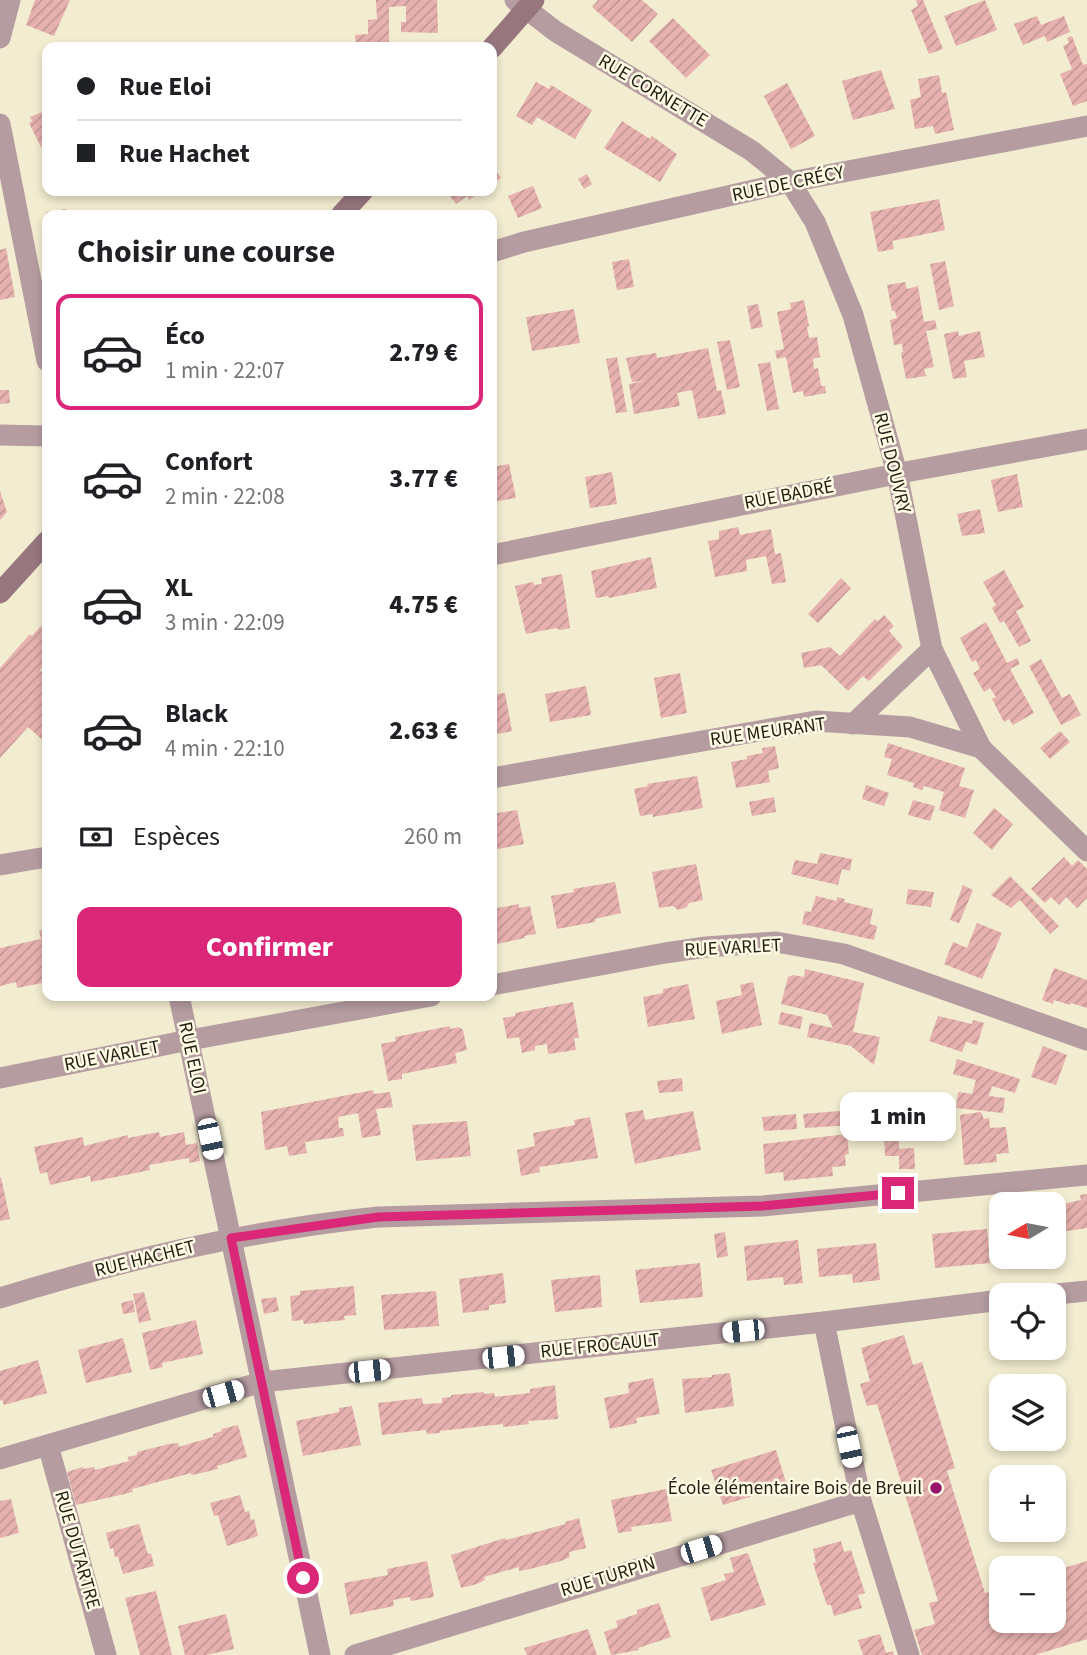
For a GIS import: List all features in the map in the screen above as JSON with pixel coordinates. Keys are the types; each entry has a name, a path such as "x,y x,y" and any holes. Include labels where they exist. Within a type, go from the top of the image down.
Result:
{"main road":[{"path":"496,42 525,3"},
{"path":"346,210 358,196"},
{"path":"0,593 42,547"}],"street":[{"path":"0,38 10,0"},
{"name":"RUE CORNETTE","path":"525,3 555,31 752,151 790,182"},
{"path":"0,124 42,337"},
{"name":"RUE DE CRÉCY","path":"497,250 790,182 1087,126"},
{"name":"RUE DOUVRY","path":"790,182 815,222 853,315 897,473 932,649 981,748"},
{"path":"0,435 42,436"},
{"name":"RUE BADRÉ","path":"497,554 897,473 1087,439"},
{"path":"853,723 932,649"},
{"name":"RUE MEURANT","path":"497,777 816,721 910,727 981,748 1087,850"},
{"path":"0,866 42,858"},
{"name":"RUE VARLET","path":"497,984 665,953 741,944 776,943 844,954 1087,1040"},
{"name":"RUE ELOI","path":"180,1001 320,1655"},
{"name":"RUE VARLET","path":"0,1078 403,1001"},
{"name":"RUE HACHET","path":"0,1298 48,1283 231,1238 378,1217 762,1206 1087,1175"},
{"path":"1066,1293 1087,1291"},
{"name":"RUE FROCAULT","path":"0,1459 262,1382 824,1322 989,1301"},
{"path":"824,1322 861,1501 909,1655"},
{"name":"RUE DUTARTRE","path":"48,1445 106,1655"},
{"name":"RUE TURPIN","path":"355,1655 861,1501"}],"building":[{"path":"35,0 70,0 54,36 26,25"},
{"path":"376,0 437,0 438,33 401,32 401,22 406,22 406,6 389,7 389,42 356,42 355,35 368,34 368,20 377,19"},
{"path":"598,0 642,0 658,14 632,42 592,7"},
{"path":"916,0 923,0 943,49 929,54 911,10 918,6"},
{"path":"985,0 997,30 956,46 944,16"},
{"path":"1037,16 1041,25 1064,16 1070,32 1047,42 1045,36 1023,45 1014,24"},
{"path":"673,18 710,55 686,78 649,41"},
{"path":"1072,36 1083,65 1087,64 1087,101 1073,106 1060,74 1072,69 1063,46 1069,43 1067,38"},
{"path":"881,70 895,109 853,120 842,81"},
{"path":"939,75 942,93 946,92 954,130 935,134 933,126 915,129 910,100 921,97 918,79"},
{"path":"536,82 549,89 551,85 592,110 575,139 537,117 532,125 516,116"},
{"path":"787,83 815,136 791,149 764,96"},
{"path":"42,112 42,147 29,123 32,121 30,117"},
{"path":"622,121 650,139 652,136 677,154 660,182 604,148"},
{"path":"587,174 592,184 584,189 578,179"},
{"path":"533,186 542,208 518,218 508,196"},
{"path":"450,196 467,196 456,204"},
{"path":"939,199 945,230 892,241 894,249 878,252 870,212"},
{"path":"6,248 15,297 0,300 0,250"},
{"path":"629,259 634,287 617,290 612,262"},
{"path":"945,261 954,306 939,310 930,264"},
{"path":"905,282 907,289 918,286 924,322 935,320 937,329 926,331 934,367 924,369 926,376 906,379 902,344 894,345 890,320 897,318 895,311 892,311 887,285"},
{"path":"804,300 809,338 817,337 820,357 813,359 814,369 818,368 821,386 825,386 826,393 804,397 803,391 793,393 786,357 777,359 775,351 784,349 777,312 791,309 790,303"},
{"path":"758,304 763,327 751,329 747,306"},
{"path":"574,309 580,343 532,351 526,317"},
{"path":"958,331 959,336 980,331 985,357 964,361 967,377 953,379 944,334"},
{"path":"730,340 740,387 727,390 717,342"},
{"path":"708,348 717,391 721,390 726,414 698,419 692,390 677,393 680,406 634,414 629,384 645,381 632,382 626,358 656,353 657,358"},
{"path":"617,357 627,412 616,413 606,359"},
{"path":"770,362 779,409 767,411 758,364"},
{"path":"0,390 9,390 10,403 0,404"},
{"path":"509,464 516,498 497,501 497,466"},
{"path":"612,472 617,504 590,508 585,477"},
{"path":"1017,474 1023,507 998,512 991,480"},
{"path":"0,491 7,512 0,520"},
{"path":"980,509 985,533 962,536 957,514"},
{"path":"738,527 740,535 771,529 775,554 781,553 786,582 772,584 766,556 746,560 747,571 715,577 708,541 719,539 719,531"},
{"path":"651,557 657,588 609,598 596,598 591,571"},
{"path":"1004,570 1024,607 1016,611 1031,641 1019,647 1004,621 1000,623 992,608 996,605 983,582"},
{"path":"562,574 570,628 526,634 515,586 533,582 534,585 542,584 541,578"},
{"path":"841,578 851,588 818,623 808,614"},
{"path":"884,615 894,626 889,631 903,647 869,681 863,676 848,691 821,665 804,668 801,653 830,647 840,656 875,619 878,621"},
{"path":"986,622 1007,663 1017,658 1020,664 1010,669 1034,713 1013,725 1009,719 1004,722 992,699 996,697 990,688 984,692 973,673 980,669 976,660 972,662 960,638"},
{"path":"42,625 42,740 28,727 0,758 0,668 30,634 32,636"},
{"path":"1041,659 1062,698 1070,694 1081,715 1061,725 1029,666"},
{"path":"680,673 687,713 661,718 654,678"},
{"path":"586,686 591,715 550,722 545,694"},
{"path":"505,693 512,731 497,734 497,694"},
{"path":"1060,731 1070,742 1050,759 1040,748"},
{"path":"888,743 965,768 959,786 974,790 965,818 939,810 944,792 924,786 922,790 913,787 914,783 887,775 892,759 884,757"},
{"path":"775,746 779,768 768,771 770,782 736,788 731,762 747,759 747,756 763,753 762,748"},
{"path":"697,776 703,808 653,817 653,814 640,816 634,789 648,786 647,784"},
{"path":"866,785 889,793 884,806 862,799"},
{"path":"774,797 776,812 752,816 749,802"},
{"path":"913,800 935,806 930,821 908,815"},
{"path":"994,808 1013,824 992,850 973,833"},
{"path":"517,810 524,844 497,849 497,813"},
{"path":"820,853 852,859 850,871 842,869 838,885 791,874 795,860 817,864"},
{"path":"1064,857 1072,866 1078,860 1087,869 1087,898 1077,908 1066,897 1059,905 1051,897 1045,903 1031,889"},
{"path":"696,864 703,900 689,903 686,908 678,910 673,906 659,908 652,872"},
{"path":"1010,876 1059,926 1050,934 1020,900 1011,908 991,895"},
{"path":"615,882 621,913 595,919 595,922 557,929 551,896 574,892 573,889"},
{"path":"963,885 973,890 959,923 950,920"},
{"path":"908,889 934,892 931,907 906,904"},
{"path":"816,896 837,901 837,897 845,899 844,902 873,909 870,924 877,926 874,940 802,924 805,911 811,912"},
{"path":"519,904 519,908 530,906 536,934 497,944 497,908"},
{"path":"977,923 1002,933 982,979 944,964 953,942 967,948"},
{"path":"39,930 42,930 42,983 17,988 16,982 0,986 0,948 41,939"},
{"path":"1054,968 1087,980 1087,1008 1071,1003 1070,1005 1054,1000 1053,1004 1042,1000"},
{"path":"805,969 864,983 853,1032 880,1037 874,1065 851,1046 807,1037 810,1023 833,1028 827,1015 781,1004 788,977 804,977"},
{"path":"753,982 762,1025 722,1034 716,1001 742,995 740,985"},
{"path":"688,984 695,1019 648,1027 643,997 663,993 663,989"},
{"path":"573,1002 579,1038 574,1038 576,1050 548,1054 547,1044 535,1046 535,1050 522,1053 519,1037 507,1039 503,1018 515,1016 515,1013"},
{"path":"781,1012 803,1017 800,1029 778,1024"},
{"path":"938,1016 972,1024 973,1020 984,1023 977,1045 966,1042 962,1052 929,1041"},
{"path":"450,1026 450,1029 459,1027 463,1030 467,1050 455,1053 457,1063 402,1074 402,1079 388,1081 381,1044 396,1041 395,1037"},
{"path":"1043,1046 1067,1055 1056,1085 1031,1077"},
{"path":"957,1059 1020,1079 1015,1093 992,1086 989,1096 1005,1098 1003,1113 956,1108 958,1092 972,1094 976,1080 953,1074"},
{"path":"682,1078 683,1091 659,1093 657,1081"},
{"path":"373,1090 374,1094 390,1092 393,1107 376,1109 381,1135 362,1138 358,1113 338,1117 339,1128 343,1128 344,1136 305,1142 307,1153 289,1156 287,1146 265,1150 261,1112"},
{"path":"643,1110 645,1120 693,1111 701,1150 635,1164 625,1113"},
{"path":"852,1110 853,1125 805,1128 803,1114"},
{"path":"981,1112 984,1119 989,1118 990,1128 1006,1127 1009,1153 996,1154 997,1162 964,1165 960,1115"},
{"path":"796,1114 797,1129 764,1131 762,1117"},
{"path":"590,1117 598,1158 539,1167 540,1172 521,1176 517,1150 535,1146 533,1133 575,1125 574,1120"},
{"path":"467,1121 471,1156 416,1161 412,1125"},
{"path":"159,1132 160,1137 184,1132 186,1145 197,1143 200,1161 189,1163 189,1158 149,1165 150,1170 91,1182 90,1176 50,1185 47,1172 40,1174 34,1147 83,1137 84,1146 128,1135 128,1138"},
{"path":"884,1133 899,1133 899,1149 914,1148 915,1169 899,1169 899,1156 885,1156"},
{"path":"847,1134 849,1154 845,1155 846,1166 832,1167 833,1176 784,1181 783,1172 765,1174 763,1144"},
{"path":"0,1178 10,1219 0,1221"},
{"path":"1087,1194 1087,1228 1066,1231 1066,1203 1081,1200 1080,1195"},
{"path":"987,1229 989,1263 935,1268 932,1234"},
{"path":"725,1232 728,1256 717,1258 714,1234"},
{"path":"798,1240 803,1283 784,1285 783,1277 747,1281 744,1246"},
{"path":"876,1243 880,1280 853,1283 852,1274 819,1277 817,1249"},
{"path":"700,1263 703,1297 640,1303 635,1270"},
{"path":"503,1273 506,1303 489,1305 489,1310 463,1313 459,1279"},
{"path":"600,1275 602,1307 555,1312 551,1280"},
{"path":"354,1286 356,1315 344,1316 345,1320 304,1324 303,1320 292,1321 290,1296 300,1295 300,1291"},
{"path":"436,1291 439,1326 384,1330 381,1295"},
{"path":"144,1292 151,1320 139,1323 133,1294"},
{"path":"276,1297 279,1311 264,1314 261,1299"},
{"path":"133,1300 135,1312 123,1314 121,1303"},
{"path":"196,1320 203,1354 162,1363 163,1367 150,1370 142,1333"},
{"path":"904,1335 913,1365 922,1362 955,1468 947,1471 985,1593 989,1592 989,1633 1066,1633 1066,1567 1087,1561 1087,1639 1035,1655 922,1655 914,1630 935,1624 929,1603 938,1601 877,1404 867,1406 860,1384 870,1381 861,1348"},
{"path":"123,1338 132,1372 86,1383 78,1350"},
{"path":"38,1360 47,1393 4,1405 2,1400 0,1401 0,1371"},
{"path":"730,1373 734,1406 685,1413 682,1379"},
{"path":"653,1378 660,1414 636,1418 637,1423 610,1429 604,1398 629,1393 628,1383"},
{"path":"555,1385 558,1419 440,1433 427,1434 426,1430 382,1435 378,1403 422,1398 423,1404 442,1403 442,1398 451,1395 484,1392 494,1393 495,1397 530,1393 530,1389"},
{"path":"352,1406 361,1445 303,1456 296,1421 339,1412 339,1408"},
{"path":"238,1425 247,1457 217,1466 218,1469 192,1475 191,1473 132,1489 133,1492 76,1505 67,1472 83,1467 94,1467 95,1470 129,1461 128,1457 137,1455 137,1452 169,1444 178,1443 179,1447 213,1437 213,1434 222,1431 221,1429"},
{"path":"776,1450 787,1486 723,1505 711,1470"},
{"path":"666,1489 672,1521 631,1527 632,1531 618,1533 611,1500"},
{"path":"240,1495 245,1512 249,1511 251,1520 254,1519 258,1536 227,1546 218,1515 214,1516 210,1503"},
{"path":"11,1499 19,1533 0,1538 0,1501"},
{"path":"579,1518 586,1548 569,1552 570,1557 561,1561 519,1571 519,1567 484,1577 485,1580 477,1584 461,1588 451,1555 505,1538 506,1540 566,1524 565,1522"},
{"path":"139,1524 154,1566 123,1574 118,1557 115,1557 113,1548 110,1549 106,1533"},
{"path":"841,1541 844,1552 851,1550 865,1593 858,1595 862,1608 834,1616 831,1605 827,1605 813,1563 816,1562 813,1549"},
{"path":"748,1553 766,1605 711,1621 701,1588 726,1580 724,1574 734,1572 730,1558"},
{"path":"427,1561 434,1597 411,1601 410,1597 393,1600 394,1606 350,1615 344,1583 388,1575 387,1569"},
{"path":"156,1591 172,1655 140,1655 125,1598"},
{"path":"659,1603 671,1637 638,1648 639,1650 611,1655 604,1632 618,1627 616,1621"},
{"path":"226,1614 234,1649 206,1655 185,1655 178,1626"},
{"path":"588,1629 597,1655 527,1655 524,1648"},
{"path":"880,1634 886,1653 893,1651 894,1655 863,1655 858,1640"}],"place":[{"name":"École élémentaire Bois de Breuil","path":"936,1488"}],"route":[{"path":"303,1578 231,1238 378,1217 762,1206 898,1193"}]}
